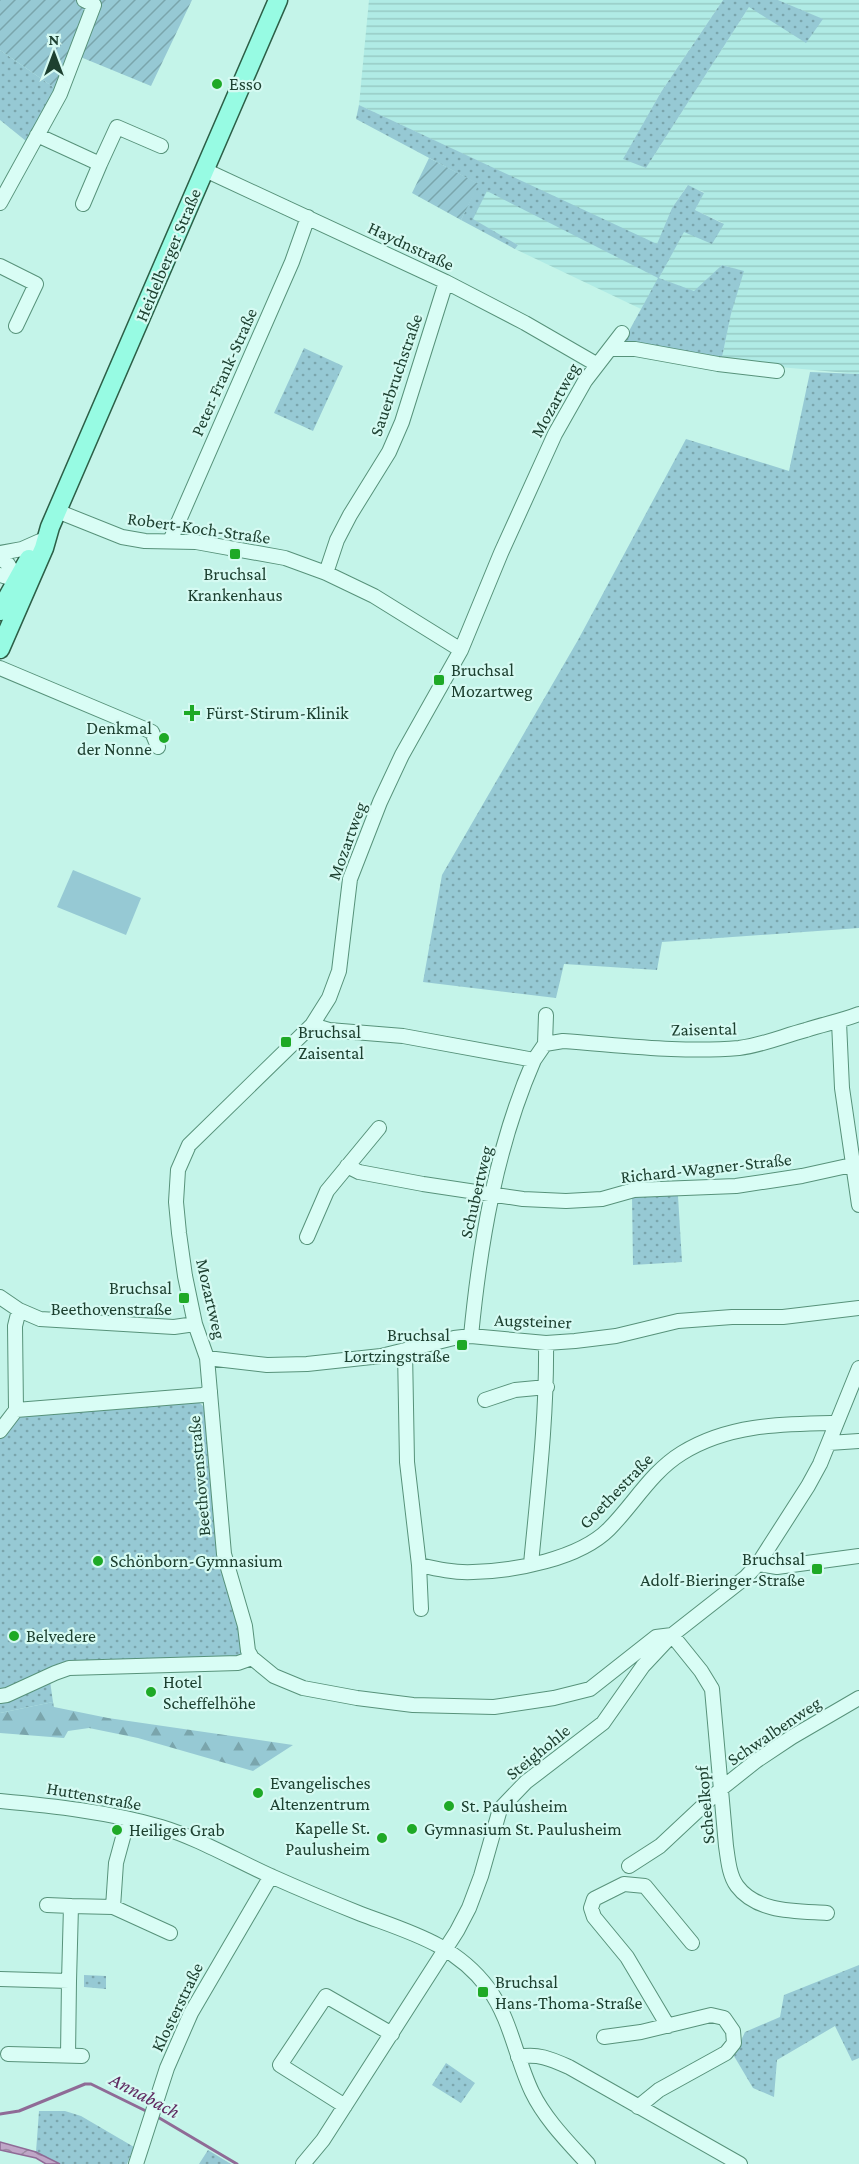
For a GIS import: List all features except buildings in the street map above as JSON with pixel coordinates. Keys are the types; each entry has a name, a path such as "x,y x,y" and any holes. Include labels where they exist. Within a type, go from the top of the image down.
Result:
{"main road":[{"name":"Heidelberger Straße","path":"15,580 44,548 49,526 278,0"},
{"path":"0,611 15,580"},
{"path":"0,650 15,580"}],"street":[{"path":"0,203 60,94 94,5 84,0"},
{"path":"83,204 117,127 161,146"},
{"path":"37,135 100,164"},
{"name":"Haydnstraße","path":"205,170 446,282 525,323 596,364"},
{"name":"Peter-Frank-Straße","path":"170,541 292,262 308,217"},
{"path":"0,266 36,284 16,326"},
{"name":"Sauerbruchstraße","path":"326,573 350,515 389,452 402,422 446,282"},
{"name":"Mozartweg","path":"207,1358 195,1324 185,1276 176,1202 178,1170 189,1145 312,1025 329,998 339,971 350,879 373,819 402,754 461,650 501,553 555,434 596,364 622,333"},
{"path":"609,349 635,349 718,364 777,371"},
{"path":"0,552 22,549 49,526"},
{"name":"Robert-Koch-Straße","path":"49,526 145,541 196,542 266,554 326,573 374,596 461,650"},
{"path":"0,558 8,564 15,580"},
{"path":"0,668 152,732 158,747"},
{"name":"Zaisental","path":"545,1044 563,1041 681,1048 740,1048 771,1042 859,1014"},
{"path":"312,1025 329,1030 403,1036 534,1060 545,1044 546,1015"},
{"path":"839,1022 842,1088 859,1205"},
{"name":"Schubertweg","path":"471,1336 491,1195 516,1110 534,1060"},
{"path":"307,1236 327,1191 379,1128"},
{"name":"Richard-Wagner-Straße","path":"347,1166 359,1172 491,1195 566,1201 602,1198 634,1190 736,1186 802,1176 852,1165"},
{"path":"0,1297 19,1310 40,1318 174,1327 195,1324"},
{"name":"Augsteiner","path":"207,1358 267,1365 307,1364 362,1359 471,1336 546,1342 598,1339 678,1321 732,1317 783,1317 859,1308"},
{"path":"0,1431 16,1410 15,1326 19,1310"},
{"path":"531,1564 547,1387 546,1342"},
{"path":"405,1351 407,1462 419,1565 421,1609"},
{"name":"Beethovenstraße","path":"207,1358 224,1554 245,1626 248,1651 252,1658"},
{"path":"0,1696 69,1668 238,1663 252,1658 274,1676 303,1688 413,1705 494,1707 554,1698 590,1689 656,1637 672,1635 746,1577 758,1564 808,1486 829,1443 859,1368"},
{"path":"485,1400 515,1390 547,1387"},
{"path":"16,1410 203,1395 210,1391"},
{"name":"Goethestraße","path":"419,1565 441,1570 471,1572 502,1570 567,1554 584,1548 598,1539 648,1482 668,1463 712,1438 761,1426 836,1423"},
{"path":"829,1443 859,1441"},
{"path":"758,1564 777,1567 859,1556"},
{"name":"Scheelkopf","path":"672,1635 701,1671 712,1689 726,1846 730,1870 736,1886 750,1898 767,1907 827,1913"},
{"name":"Steighohle","path":"303,2164 323,2140 458,1931 481,1876 500,1809 526,1782 603,1723 643,1666 672,1635"},
{"name":"Schwalbenweg","path":"628,1866 660,1846 722,1788 756,1761 859,1698"},
{"name":"Huttenstraße","path":"0,1801 74,1809 129,1819 179,1833 271,1876 361,1914 421,1935 445,1949 467,1966 488,1988 503,2014 533,2094 561,2135 588,2164"},
{"path":"113,1907 116,1863 129,1819"},
{"name":"Klosterstraße","path":"136,2164 166,2068 191,2013 271,1876"},
{"path":"668,2026 627,1957 594,1917 591,1908 594,1899 624,1884 645,1886 692,1943"},
{"path":"47,1905 113,1907 170,1933"},
{"path":"8,2054 75,2056 69,1982 71,1906"},
{"path":"0,1979 69,1982"},
{"path":"345,2106 280,2065 326,1996 392,2034"},
{"path":"604,2037 641,2032 711,2015 724,2018 733,2031 734,2043 726,2053 659,2090 638,2107"},
{"path":"518,2057 543,2056 569,2067 740,2164"}],"shaded area":[{"path":"369,0 723,0 661,92 624,158 646,168 749,7 822,19 778,0 859,0 859,374 721,362 743,271 722,265 694,292 659,278 684,231 723,223 695,210 704,192 687,186 672,208 657,245 359,105"},
{"path":"487,190 659,278 641,309 515,249 518,245 472,219"}],"green space":[{"path":"0,0 80,0 86,8 56,89 0,50"},
{"path":"100,0 192,0 151,86 78,56 95,7"},
{"path":"723,0 778,0 823,19 806,43 749,7 646,168 623,159 661,92"},
{"path":"0,50 56,89 26,141 0,120"},
{"path":"359,105 657,244 672,208 688,185 704,193 695,210 724,224 712,244 684,232 659,278 694,291 722,265 744,271 731,314 721,362 623,342 658,278 487,191 473,219 518,245 515,249 461,220 478,184 356,119"},
{"path":"429,158 479,184 461,220 412,193"},
{"path":"304,348 343,366 313,431 274,413"},
{"path":"810,372 859,374 859,928 662,942 657,970 564,964 556,998 423,982 442,875 578,640 686,439 789,471"},
{"path":"73,870 141,898 126,935 57,907"},
{"path":"632,1196 678,1196 682,1262 633,1265"},
{"path":"196,1399 205,1408 245,1657 49,1674 53,1702 0,1713 0,1428 14,1408"},
{"path":"53,1702 54,1707 108,1718 293,1745 253,1771 138,1738 89,1728 68,1731 64,1738 0,1733 0,1713"},
{"path":"859,1965 859,2058 852,2061 835,2026 777,2060 774,2097 753,2088 734,2056 745,2032 780,2017 784,1995"},
{"path":"84,1975 106,1976 106,1989 84,1987"},
{"path":"446,2063 475,2083 461,2103 432,2085"},
{"path":"39,2111 65,2111 81,2116 134,2147 127,2164 60,2164 36,2152"},
{"path":"208,2150 231,2164 199,2164"}],"water":[{"path":"0,2142 36,2152 60,2164 46,2164 36,2158 0,2150"}],"waterway":[{"name":"Annabach","path":"0,2114 19,2111 85,2084 91,2084 148,2112"},
{"name":"Annabach","path":"156,2116 237,2164"}],"place":[{"name":"Esso","path":"217,84"},
{"name":"Bruchsal Krankenhaus","path":"235,554"},
{"name":"Bruchsal Mozartweg","path":"439,680"},
{"name":"Fürst-Stirum-Klinik","path":"192,713"},
{"name":"Denkmal der Nonne","path":"164,738"},
{"name":"Bruchsal Zaisental","path":"286,1042"},
{"name":"Bruchsal Beethovenstraße","path":"184,1298"},
{"name":"Bruchsal Lortzingstraße","path":"462,1345"},
{"name":"Schönborn-Gymnasium","path":"98,1561"},
{"name":"Bruchsal Adolf-Bieringer-Straße","path":"817,1569"},
{"name":"Belvedere","path":"14,1636"},
{"name":"Hotel Scheffelhöhe","path":"151,1692"},
{"name":"Evangelisches Altenzentrum","path":"258,1793"},
{"name":"St. Paulusheim","path":"449,1806"},
{"name":"Gymnasium St. Paulusheim","path":"412,1829"},
{"name":"Heiliges Grab","path":"117,1830"},
{"name":"Kapelle St. Paulusheim","path":"382,1838"},
{"name":"Bruchsal Hans-Thoma-Straße","path":"483,1992"}]}
